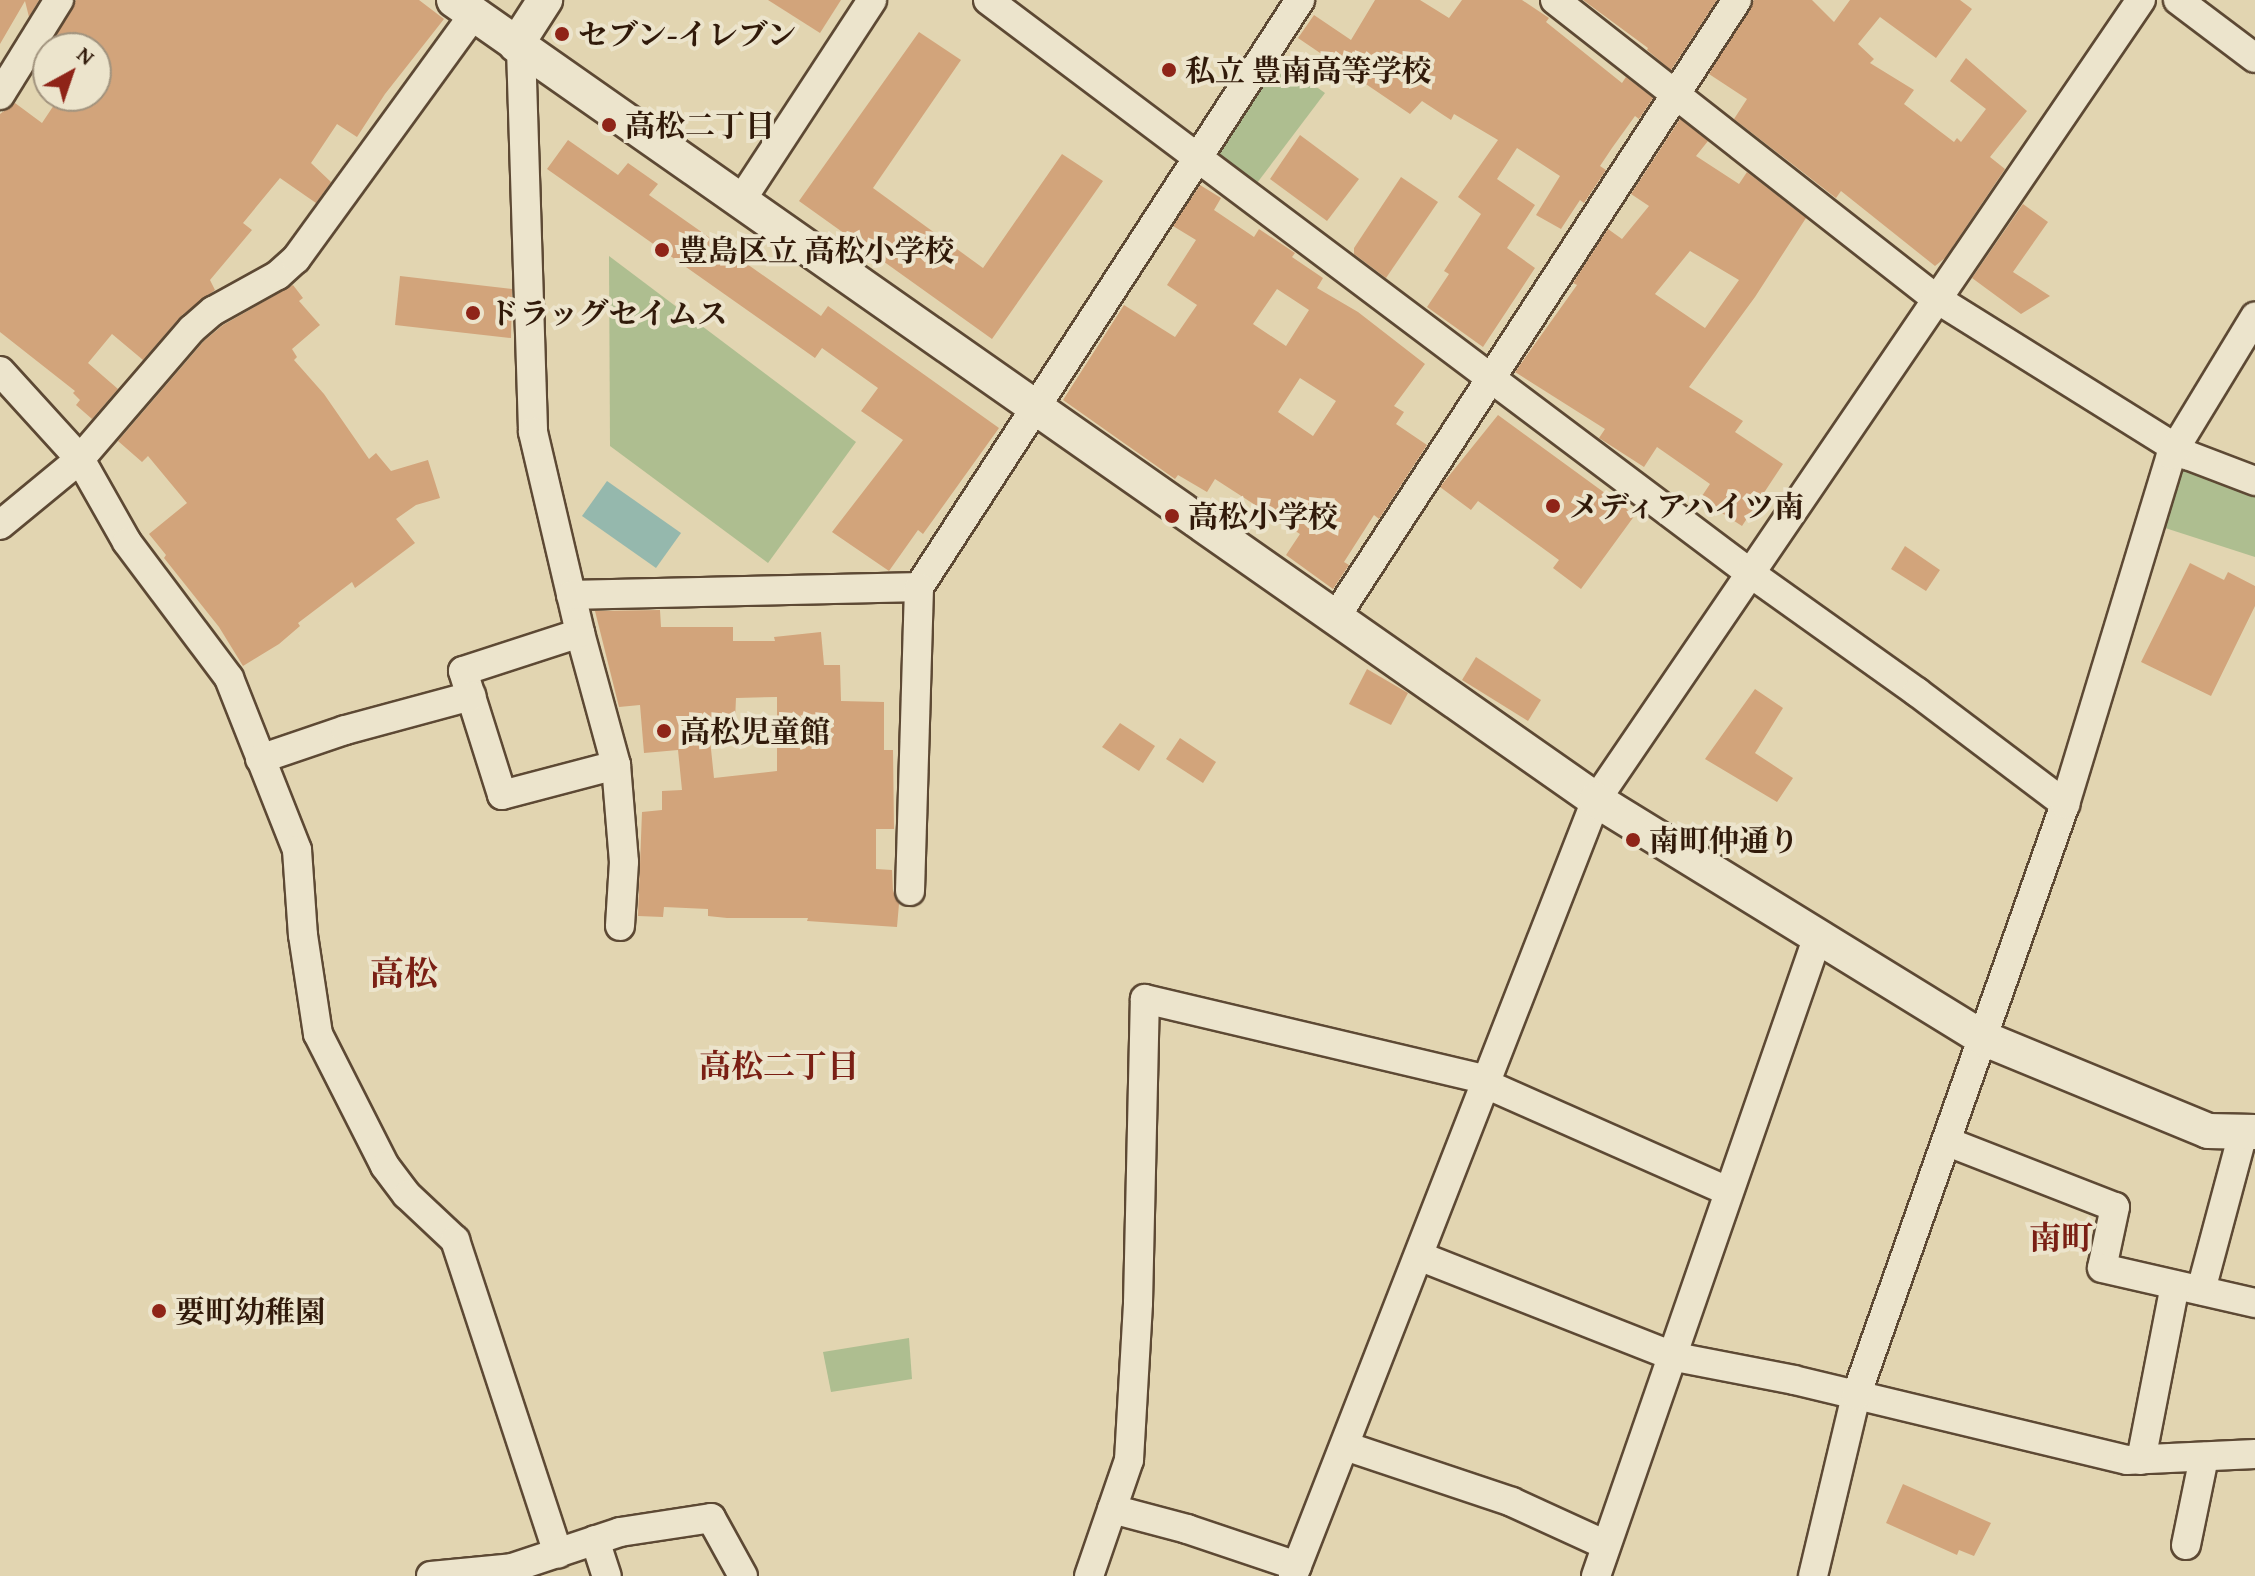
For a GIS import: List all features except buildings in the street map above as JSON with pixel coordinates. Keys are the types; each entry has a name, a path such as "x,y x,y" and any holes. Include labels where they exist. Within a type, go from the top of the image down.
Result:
{"street":[{"path":"0,95 59,0"},
{"path":"545,0 518,46 533,432 580,633 616,765 624,862 620,926"},
{"path":"740,202 872,0"},
{"path":"988,0 1750,573 1917,692 2065,804"},
{"path":"910,891 919,587 1300,0"},
{"path":"1555,0 1937,299 2187,455 2255,481"},
{"path":"1335,618 1737,0"},
{"path":"1112,1509 1187,1529 1295,1571 1596,800 2141,0"},
{"path":"2178,0 2255,58"},
{"path":"0,525 80,459 192,329 213,311 278,275 296,259 464,7 1596,800 1985,1039 2214,1133 2249,1133 2188,1287 2141,1460"},
{"path":"1813,1576 1856,1396 1985,1039 2065,804 2176,447 2255,317"},
{"path":"0,371 80,459 127,542 229,678 297,850 303,935 318,1034 385,1166 407,1195 455,1240 558,1553"},
{"path":"571,595 919,587"},
{"path":"580,633 463,671 502,795 616,765"},
{"path":"260,759 345,730 471,696"},
{"path":"1596,1576 1675,1357 1728,1191 1818,936"},
{"path":"1089,1576 1129,1460 1138,1303 1145,999 1487,1082 1728,1191"},
{"path":"1948,1142 2115,1207 2102,1268 2255,1303"},
{"path":"1419,1256 1675,1357 2127,1460 2255,1454"},
{"path":"1345,1446 1512,1502 1606,1545"},
{"path":"2186,1545 2204,1457"},
{"path":"431,1576 512,1568 620,1532 711,1518 743,1576"},
{"path":"595,1540 607,1576"}],"green space":[{"path":"1276,58 1325,93 1254,187 1211,154"},
{"path":"609,256 856,442 768,563 610,446"},
{"path":"2180,465 2255,494 2255,557 2159,526"},
{"path":"909,1338 912,1379 831,1392 823,1352"}],"water":[{"path":"607,481 681,533 656,568 582,516"}],"place":[{"name":"セブン-イレブン","path":"562,34"},
{"name":"私立 豊南高等学校","path":"1169,70"},
{"name":"高松二丁目","path":"609,125"},
{"name":"豊島区立 高松小学校","path":"662,250"},
{"name":"ドラッグセイムス","path":"473,313"},
{"name":"メディアハイツ南","path":"1553,506"},
{"name":"高松小学校","path":"1172,516"},
{"name":"高松児童館","path":"664,731"},
{"name":"南町仲通り","path":"1633,840"},
{"name":"要町幼稚園","path":"159,1311"}],"district":[{"name":"高松","path":"404,973"},
{"name":"高松二丁目","path":"779,1066"},
{"name":"南町","path":"2061,1238"}]}
